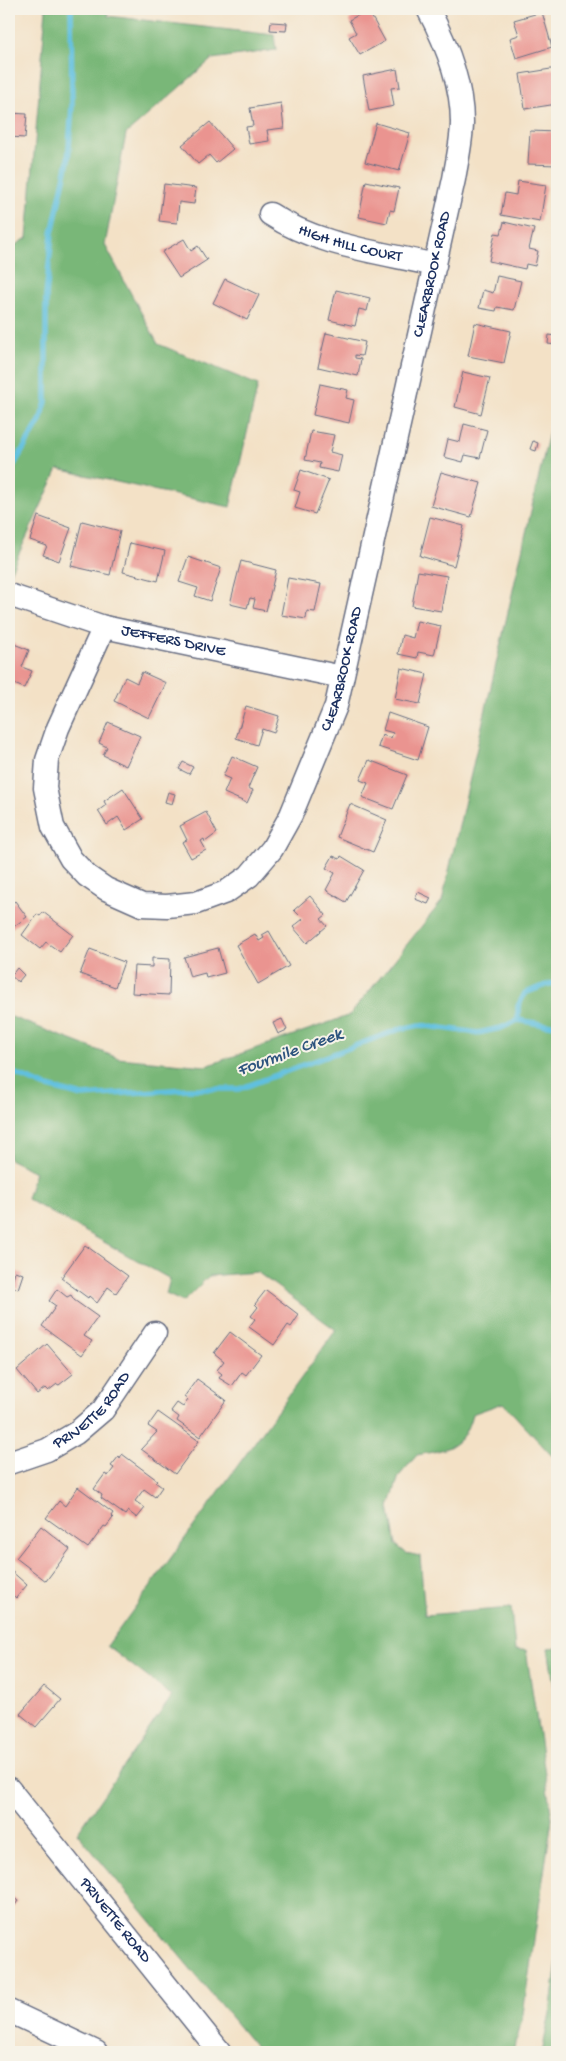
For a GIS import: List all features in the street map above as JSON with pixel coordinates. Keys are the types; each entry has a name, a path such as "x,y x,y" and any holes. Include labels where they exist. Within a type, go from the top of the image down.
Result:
{"street":[{"name":"CLEARBROOK ROAD","path":"104,627 58,728 47,760 45,788 53,827 71,859 87,876 106,889 142,905 167,906 196,903 226,892 249,876 272,849 291,815 336,706 454,179 462,123 460,90 451,62 428,9"},
{"name":"HIGH HILL COURT","path":"270,214 288,226 304,233 334,242 435,264"},
{"name":"JEFFERS DRIVE","path":"9,595 104,627 342,677"},
{"name":"PRIVETTE ROAD","path":"9,1463 47,1450 76,1433 103,1410 155,1333"},
{"name":"PRIVETTE ROAD","path":"9,1789 220,2052"},
{"path":"9,2011 96,2052"}],"green space":[{"path":"46,9 108,9 108,16 274,35 276,50 212,59 126,134 105,245 158,344 258,385 230,507 58,469 9,575 9,249 27,238"},
{"path":"557,397 557,1459 503,1403 472,1414 464,1434 453,1445 438,1451 417,1455 399,1476 389,1507 396,1545 406,1553 420,1556 425,1615 511,1608 515,1650 526,1650 552,1819 523,2014 514,2052 260,2052 77,1833 172,1696 107,1646 336,1330 257,1272 209,1276 183,1302 166,1294 170,1279 27,1199 35,1172 9,1159 9,1016 118,1058 206,1066 350,1015 442,901"},
{"path":"557,1647 557,1704 548,1648"},
{"path":"557,1962 557,2052 542,2052 550,2013"}],"building":[{"path":"368,10 385,41 360,55 349,37 356,33 349,20"},
{"path":"542,12 552,47 516,58 510,38 519,35 514,20"},
{"path":"271,22 287,23 286,31 270,30"},
{"path":"557,68 557,104 525,109 520,74"},
{"path":"397,69 400,87 391,88 394,106 369,111 363,76"},
{"path":"281,103 284,128 267,130 269,141 249,144 246,127 253,126 250,108"},
{"path":"9,113 27,114 25,138 9,137"},
{"path":"210,122 233,149 216,163 209,155 198,164 182,145"},
{"path":"376,123 410,133 399,171 365,162"},
{"path":"530,131 557,132 557,165 528,164"},
{"path":"366,181 399,188 394,211 390,210 387,223 359,217"},
{"path":"518,181 546,185 540,222 501,215 505,193 516,195"},
{"path":"164,184 196,188 194,204 179,202 177,223 159,221"},
{"path":"504,222 534,229 529,249 538,251 535,266 526,264 525,269 489,261 495,233 501,234"},
{"path":"184,239 191,251 198,246 207,260 179,278 162,252"},
{"path":"497,276 521,281 514,310 497,307 496,311 479,308 483,290 493,293"},
{"path":"225,279 259,295 247,320 213,303"},
{"path":"336,290 370,298 367,311 359,309 355,326 329,320"},
{"path":"475,323 511,331 504,363 468,356"},
{"path":"326,333 365,342 362,356 355,355 355,358 361,359 358,376 318,367"},
{"path":"549,335 557,336 557,345 548,344"},
{"path":"463,372 490,378 481,414 455,407"},
{"path":"320,384 348,390 346,398 354,400 349,423 313,415"},
{"path":"464,424 487,430 480,458 465,455 463,462 444,457 448,439 460,442"},
{"path":"311,431 334,435 330,452 342,455 338,472 319,468 320,463 305,460"},
{"path":"533,441 538,443 536,451 530,449"},
{"path":"301,470 329,480 315,514 295,508 300,492 294,490"},
{"path":"441,472 481,483 471,517 431,506"},
{"path":"38,516 71,528 59,561 43,555 47,546 30,540"},
{"path":"430,517 464,526 454,566 420,556"},
{"path":"82,521 120,531 110,575 71,566"},
{"path":"130,543 165,551 158,581 123,572"},
{"path":"188,557 221,568 210,601 195,596 198,588 179,582"},
{"path":"241,561 276,570 266,611 253,608 255,599 250,598 247,608 230,604"},
{"path":"418,571 447,576 441,611 412,606"},
{"path":"288,578 321,584 315,612 307,611 306,619 281,615"},
{"path":"417,621 441,626 434,655 418,652 417,658 398,654 402,635 413,638"},
{"path":"9,642 29,650 22,667 32,671 24,688 9,682"},
{"path":"401,668 427,674 420,704 395,699"},
{"path":"142,672 166,683 149,718 114,701 125,677 137,683"},
{"path":"246,706 279,716 274,733 262,729 257,745 236,738"},
{"path":"388,713 428,727 418,760 378,747 382,735 391,738 393,733 383,730"},
{"path":"108,722 140,736 126,766 103,755 107,747 99,743"},
{"path":"232,756 257,767 248,788 253,790 247,803 224,793 230,779 223,776"},
{"path":"369,760 407,775 393,809 362,797 368,783 360,780"},
{"path":"183,762 193,767 189,774 179,769"},
{"path":"123,788 143,819 126,830 118,817 107,825 98,811 106,805 104,801"},
{"path":"168,792 175,794 172,804 165,802"},
{"path":"350,804 387,820 373,852 337,837"},
{"path":"206,812 217,833 205,842 204,839 201,841 206,850 191,858 182,842 187,840 180,826"},
{"path":"333,856 340,859 341,856 364,870 346,902 326,890 335,873 326,868"},
{"path":"418,892 431,898 428,904 415,899"},
{"path":"310,896 326,915 321,919 327,926 307,943 293,927 303,919 294,910"},
{"path":"15,901 27,917 9,930 9,906"},
{"path":"43,912 73,935 60,952 46,942 40,949 22,935 37,914 40,916"},
{"path":"269,931 289,966 258,984 236,945 255,934 259,941 264,938 262,935"},
{"path":"218,948 225,973 206,978 205,973 190,977 184,957"},
{"path":"90,949 124,962 115,987 80,974"},
{"path":"152,958 170,959 169,995 132,993 134,966 152,967"},
{"path":"17,968 24,975 18,982 11,976"},
{"path":"282,1019 287,1030 278,1034 273,1023"},
{"path":"85,1245 128,1276 116,1293 108,1287 97,1303 61,1278"},
{"path":"15,1271 23,1274 18,1289 11,1286"},
{"path":"57,1289 67,1297 71,1295 74,1300 98,1317 84,1336 92,1341 82,1355 42,1326 56,1306 49,1301"},
{"path":"266,1290 299,1315 291,1327 288,1325 274,1345 249,1327 255,1319 251,1316 258,1307 255,1304"},
{"path":"230,1332 261,1355 246,1375 242,1372 232,1386 219,1378 222,1374 217,1370 224,1361 214,1353"},
{"path":"47,1344 73,1374 59,1385 57,1384 48,1391 45,1388 37,1394 17,1370"},
{"path":"197,1379 226,1400 200,1437 177,1421 179,1417 171,1411 177,1403 183,1407 188,1400 184,1397"},
{"path":"158,1412 199,1441 175,1474 141,1449 157,1432 148,1426"},
{"path":"122,1454 157,1480 155,1482 162,1487 155,1497 144,1489 135,1501 145,1508 137,1518 128,1511 125,1515 101,1498 102,1495 94,1489 105,1474 108,1476 114,1468 111,1466"},
{"path":"78,1487 113,1513 111,1516 113,1518 106,1527 104,1526 88,1548 46,1518 59,1501 65,1506"},
{"path":"41,1526 70,1549 46,1581 16,1558"},
{"path":"9,1569 27,1585 16,1598 9,1592"},
{"path":"44,1686 60,1699 36,1727 20,1714"},
{"path":"9,1894 18,1901 9,1913"}],"waterway":[{"path":"9,473 40,421 46,402 46,296 52,233 68,161 72,106 71,9"},
{"name":"Fourmile Creek","path":"518,1020 518,1006 525,993 557,983"},
{"path":"518,1020 546,1025 557,1024"},
{"name":"Fourmile Creek","path":"9,1071 44,1086 83,1096 186,1089 239,1089 400,1029 420,1025 478,1033 501,1028 518,1020"}]}
